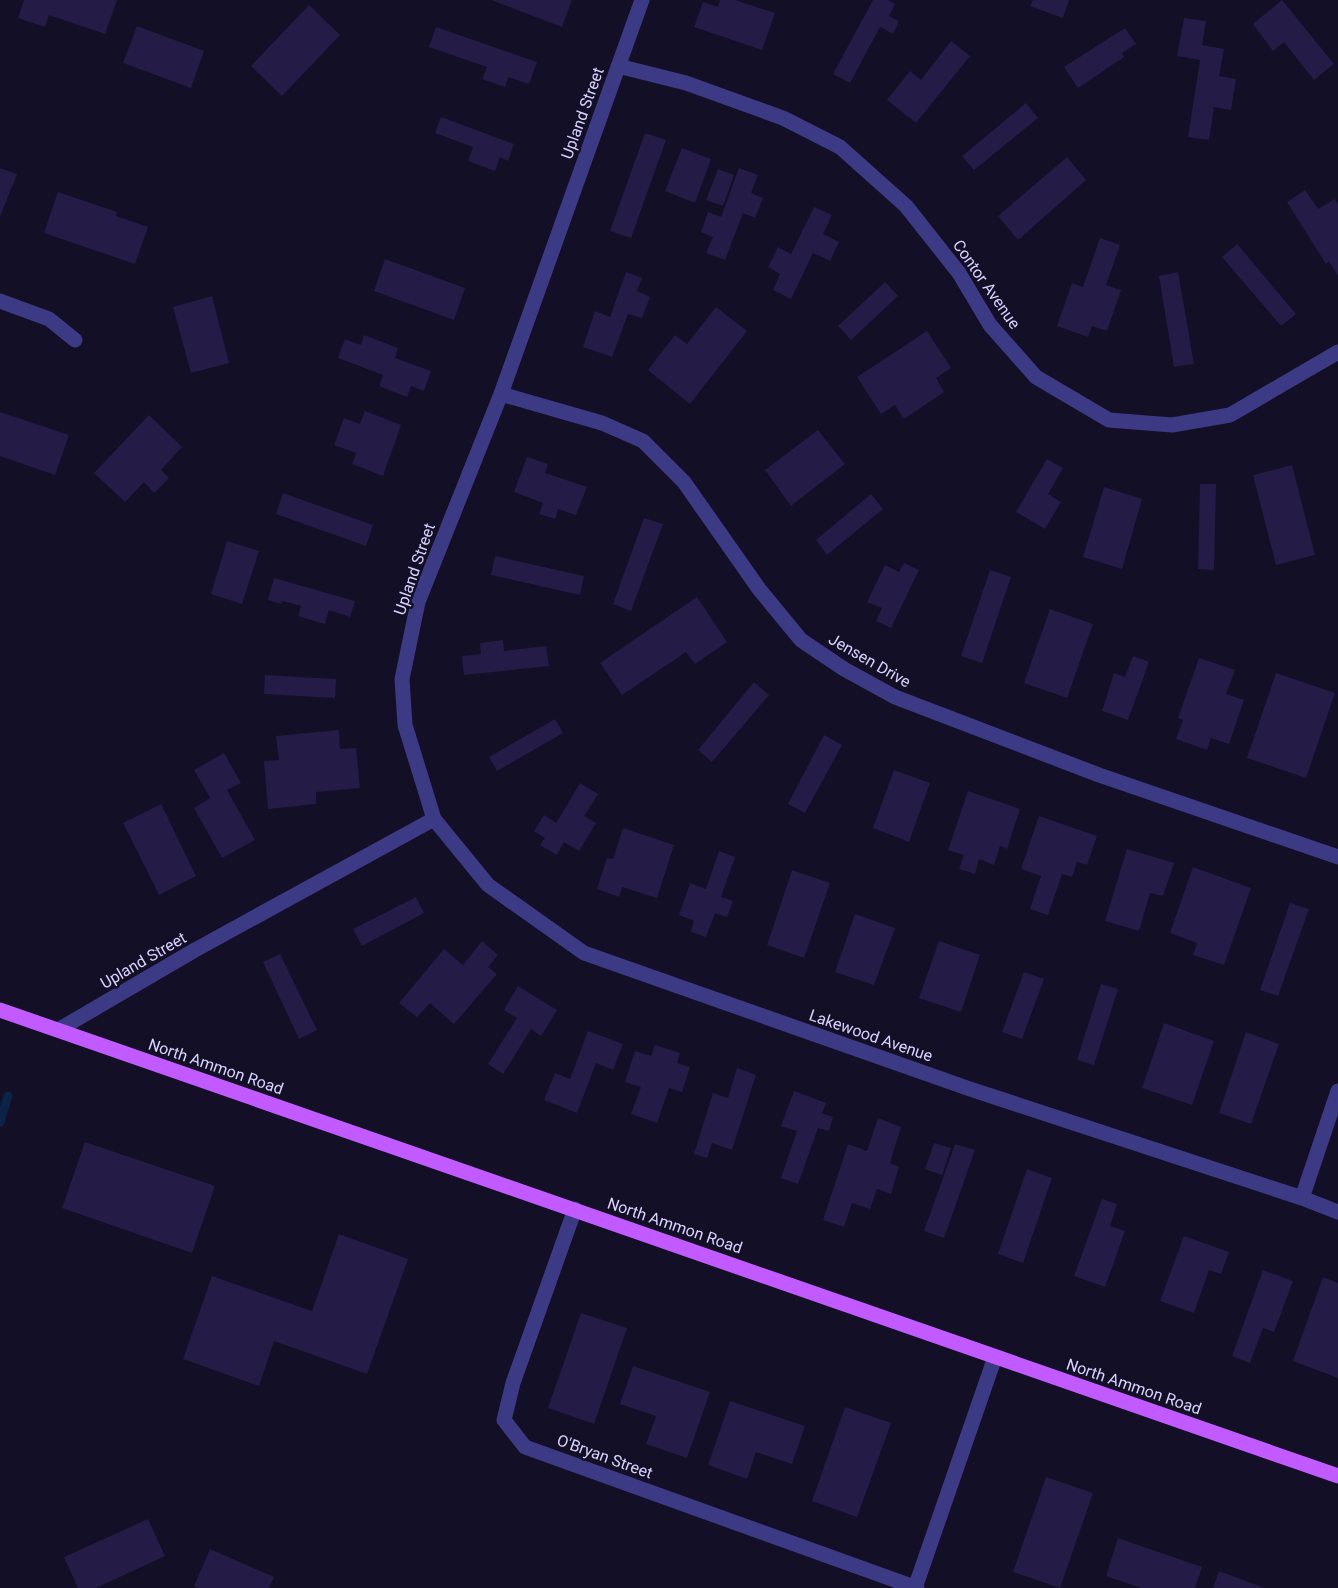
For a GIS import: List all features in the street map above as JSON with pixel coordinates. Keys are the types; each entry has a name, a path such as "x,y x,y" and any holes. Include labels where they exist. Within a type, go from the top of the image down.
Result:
{"main road":[{"name":"North Ammon Road","path":"0,1010 1338,1476"}],"street":[{"name":"Upland Street","path":"58,1030 195,951 434,819 405,725 402,679 418,602 501,394 642,0"},
{"name":"Contor Avenue","path":"618,66 686,83 783,118 840,147 906,206 959,273 990,325 1036,377 1109,420 1172,425 1230,415 1338,352"},
{"path":"0,301 49,319 75,340"},
{"name":"Jensen Drive","path":"501,394 602,423 643,441 684,482 759,589 801,640 844,669 895,697 1088,771 1338,857"},
{"name":"Lakewood Avenue","path":"434,819 488,885 584,953 970,1089 1302,1198 1338,1212"},
{"path":"1302,1198 1338,1091"},
{"name":"O'Bryan Street","path":"575,1209 513,1383 504,1420 525,1447 915,1588 995,1357"}],"building":[{"path":"24,0 117,0 105,34 49,15 45,27 18,18"},
{"path":"491,0 572,0 562,27"},
{"path":"720,0 735,0 775,13 762,50 694,27 703,2 718,7"},
{"path":"873,0 888,0 895,4 889,16 899,21 893,34 880,27 850,83 833,74"},
{"path":"1033,0 1069,0 1063,18 1030,6"},
{"path":"1282,0 1334,64 1314,80 1284,42 1273,51 1253,24"},
{"path":"309,5 340,35 282,96 251,66"},
{"path":"1184,18 1206,21 1202,45 1224,49 1219,76 1236,79 1231,110 1214,107 1209,140 1188,137 1200,60 1177,56"},
{"path":"137,26 204,51 191,88 123,63"},
{"path":"436,27 537,62 529,84 508,77 505,87 482,79 487,67 429,47"},
{"path":"1125,28 1136,44 1122,53 1124,57 1078,88 1064,67"},
{"path":"951,41 970,56 916,123 887,100 910,71 921,80"},
{"path":"1026,103 1038,118 974,170 962,156"},
{"path":"441,117 514,144 508,161 500,157 495,171 468,161 473,147 435,133"},
{"path":"645,133 666,140 631,238 610,231"},
{"path":"682,148 711,159 695,203 665,191"},
{"path":"1067,157 1086,180 1018,240 998,216"},
{"path":"0,168 17,174 0,217"},
{"path":"739,168 758,175 751,193 763,198 755,218 743,213 725,260 706,253 713,237 701,232 708,212 721,217"},
{"path":"718,169 734,175 723,206 706,200"},
{"path":"1305,190 1318,209 1335,199 1338,204 1338,276 1329,261 1326,264 1287,202"},
{"path":"58,192 117,212 116,216 148,227 135,264 44,233"},
{"path":"814,207 832,215 823,234 839,242 830,261 813,253 791,299 773,290 780,274 768,267 778,247 791,254"},
{"path":"1100,238 1120,245 1106,285 1121,290 1107,331 1092,326 1088,337 1057,326 1072,283 1083,287"},
{"path":"1237,244 1296,314 1281,326 1222,257"},
{"path":"385,259 465,288 454,320 374,291"},
{"path":"626,272 642,278 637,291 650,297 642,318 628,314 612,357 583,347 595,311 610,317"},
{"path":"1178,272 1194,364 1174,367 1159,276"},
{"path":"885,282 898,296 851,340 838,326"},
{"path":"212,296 229,363 191,373 173,307"},
{"path":"716,307 747,331 690,404 648,370 675,335 687,344"},
{"path":"927,331 951,368 936,378 944,392 904,419 895,405 881,414 857,377"},
{"path":"364,335 398,348 395,358 431,371 424,391 411,386 407,397 379,386 383,375 338,358 345,339 361,345"},
{"path":"365,411 401,425 383,476 352,464 356,453 334,445 344,418 360,424"},
{"path":"0,412 69,435 55,475 0,456"},
{"path":"149,415 182,447 161,470 169,478 154,493 144,482 125,502 94,473"},
{"path":"818,430 845,464 791,506 765,470"},
{"path":"527,457 548,464 545,473 587,487 576,515 558,509 555,519 539,514 543,503 514,492"},
{"path":"1047,459 1063,468 1048,494 1061,502 1045,529 1016,512"},
{"path":"1292,465 1315,555 1276,565 1253,475"},
{"path":"1200,484 1216,484 1214,570 1198,569"},
{"path":"1104,487 1142,499 1122,569 1083,557"},
{"path":"283,493 373,525 366,546 276,514"},
{"path":"871,494 883,509 827,555 816,540"},
{"path":"644,518 663,524 631,611 613,604"},
{"path":"227,541 259,551 242,604 211,594"},
{"path":"495,556 584,576 580,595 491,575"},
{"path":"904,563 919,570 891,628 876,621 882,608 867,602 885,565 899,572"},
{"path":"990,570 1011,577 982,663 961,656"},
{"path":"274,578 355,601 350,617 329,610 325,624 298,616 301,606 268,600"},
{"path":"697,597 727,642 695,664 686,652 622,695 600,663"},
{"path":"1050,609 1093,624 1067,698 1024,683"},
{"path":"503,640 504,651 546,646 549,666 464,675 462,656 481,654 480,643"},
{"path":"1133,656 1149,662 1128,720 1102,711 1114,673 1125,677"},
{"path":"1199,658 1235,670 1226,694 1244,700 1229,744 1211,738 1207,750 1176,739 1183,720 1178,718"},
{"path":"1276,673 1335,693 1306,778 1247,758"},
{"path":"265,675 336,679 335,698 264,694"},
{"path":"754,682 769,695 712,762 698,750"},
{"path":"555,719 563,733 497,771 489,757"},
{"path":"339,730 340,749 356,748 360,788 316,792 316,804 268,809 264,761 279,760 276,736"},
{"path":"824,735 842,745 805,813 788,804"},
{"path":"224,753 241,783 227,790 255,840 222,858 194,808 210,798 194,770"},
{"path":"894,770 930,783 909,842 873,828"},
{"path":"580,783 598,794 584,816 596,823 579,851 564,842 557,855 540,845 545,838 534,831 544,815 556,823"},
{"path":"968,791 1020,809 1007,849 1000,846 994,865 979,859 975,874 959,869 964,855 948,850"},
{"path":"161,804 196,876 159,895 123,823"},
{"path":"1039,816 1097,836 1087,865 1077,862 1072,877 1062,874 1048,915 1030,909 1041,876 1021,869"},
{"path":"623,828 674,845 657,898 622,887 619,897 597,889 607,858 613,859"},
{"path":"1127,849 1174,863 1163,896 1150,893 1139,931 1105,921"},
{"path":"719,851 735,857 721,897 733,901 727,917 715,913 706,937 691,932 694,921 679,915 690,883 706,889"},
{"path":"1193,867 1251,888 1224,965 1193,955 1197,943 1170,933"},
{"path":"792,870 830,883 804,958 767,945"},
{"path":"416,897 424,913 362,946 353,929"},
{"path":"1290,903 1309,909 1278,996 1260,990"},
{"path":"855,914 895,928 874,985 835,972"},
{"path":"482,941 498,955 488,967 497,974 454,1024 430,1003 417,1017 399,1003 444,949 463,965"},
{"path":"939,941 980,955 961,1012 919,998"},
{"path":"280,954 317,1030 299,1039 263,962"},
{"path":"1024,972 1044,979 1022,1039 1002,1032"},
{"path":"1101,984 1118,989 1094,1065 1077,1060"},
{"path":"518,986 557,1010 541,1036 531,1029 503,1074 488,1064 517,1018 504,1010"},
{"path":"1164,1023 1214,1041 1192,1105 1142,1088"},
{"path":"588,1031 623,1044 613,1070 596,1063 577,1113 544,1100 555,1073 570,1079"},
{"path":"1246,1032 1279,1044 1251,1124 1219,1113"},
{"path":"655,1045 680,1053 677,1063 690,1067 682,1092 669,1088 657,1123 631,1114 641,1087 625,1082 635,1051 651,1056"},
{"path":"737,1068 756,1075 732,1150 712,1143 707,1158 694,1154 713,1093 728,1098"},
{"path":"794,1091 826,1103 822,1113 833,1117 829,1131 818,1128 798,1184 781,1178 797,1131 781,1126"},
{"path":"878,1118 901,1127 890,1163 899,1167 891,1194 877,1189 870,1209 852,1203 844,1227 823,1220 848,1144 867,1151"},
{"path":"85,1142 215,1186 192,1253 62,1208"},
{"path":"934,1143 951,1148 942,1175 925,1169"},
{"path":"955,1144 975,1150 944,1238 924,1231"},
{"path":"1027,1169 1052,1178 1023,1263 998,1254"},
{"path":"1102,1199 1117,1204 1110,1226 1125,1231 1105,1287 1074,1276"},
{"path":"339,1234 408,1259 367,1374 274,1341 259,1386 183,1359 212,1276 312,1311"},
{"path":"1184,1236 1229,1252 1221,1274 1209,1270 1194,1313 1160,1301"},
{"path":"1263,1270 1293,1281 1274,1332 1263,1328 1250,1363 1232,1356"},
{"path":"1323,1277 1338,1283 1338,1378 1293,1361"},
{"path":"581,1313 627,1328 594,1424 548,1408"},
{"path":"633,1366 710,1392 687,1458 646,1444 656,1416 620,1404"},
{"path":"730,1401 805,1426 792,1464 756,1452 747,1479 708,1465"},
{"path":"845,1407 891,1423 857,1517 812,1501"},
{"path":"1046,1477 1093,1493 1060,1588 1013,1572"},
{"path":"148,1519 165,1556 96,1588 78,1588 64,1557"},
{"path":"1118,1538 1202,1567 1195,1588 1141,1588 1106,1576"},
{"path":"210,1549 274,1577 269,1588 198,1588 194,1586"},
{"path":"1219,1571 1265,1588 1213,1588"}],"waterway":[{"path":"0,1122 8,1096"}]}
